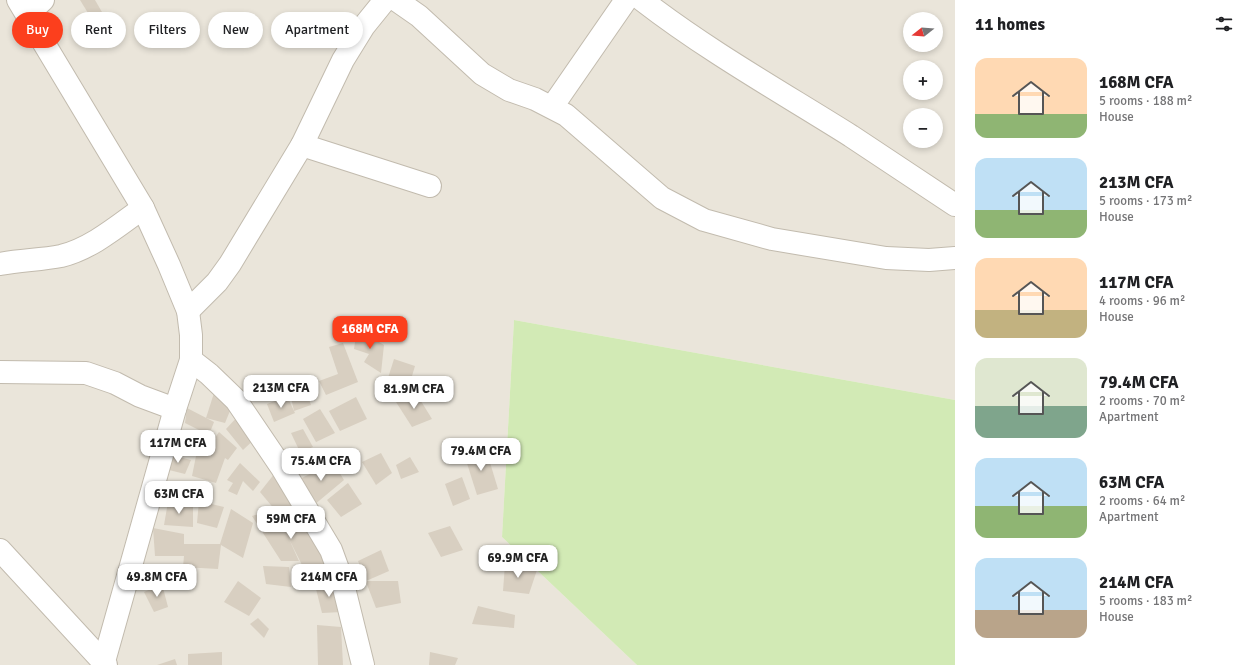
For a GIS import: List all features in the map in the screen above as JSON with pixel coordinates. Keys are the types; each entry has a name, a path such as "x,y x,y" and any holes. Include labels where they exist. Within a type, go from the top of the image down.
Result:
{"street":[{"path":"43,0 22,7 143,208 188,311 191,335 191,360 175,409 104,664"},
{"path":"188,311 217,282 230,264 302,146 343,60 364,26 385,0"},
{"path":"396,0 418,16 482,74 509,90 552,107 578,126 662,198 704,220 772,239 886,258 929,260 955,258"},
{"path":"552,107 626,0"},
{"path":"642,0 669,22 759,81 851,136 955,206"},
{"path":"302,146 430,186"},
{"path":"0,264 62,256 113,230 143,208"},
{"path":"191,360 209,374 236,400 282,468 331,550 342,580 363,665"},
{"path":"0,372 86,373 115,383 140,396 175,409"},
{"path":"0,550 104,664"}],"shaded area":[{"path":"0,0 955,0 955,400 514,320 502,537 637,665 0,665"}],"green space":[{"path":"514,320 955,400 955,665 637,665 502,537"}],"building":[{"path":"80,0 95,0 102,12 87,12"},
{"path":"357,329 384,345 381,373 364,362 369,354 354,349"},
{"path":"343,343 358,382 326,395 319,381 338,374 329,347"},
{"path":"394,359 415,366 409,386 388,378"},
{"path":"304,384 311,405 294,411 289,389"},
{"path":"214,393 232,406 225,423 206,418"},
{"path":"416,393 432,419 412,427 396,402"},
{"path":"287,396 295,413 274,422 267,404"},
{"path":"356,397 367,419 340,431 329,411"},
{"path":"187,408 214,422 209,435 185,423"},
{"path":"320,409 335,433 316,442 303,419"},
{"path":"239,415 259,435 243,450 226,429"},
{"path":"303,429 313,447 300,452 291,433"},
{"path":"219,432 237,448 228,460 225,458 216,483 192,476 198,446 212,452 207,449"},
{"path":"179,440 198,446 194,456 175,452"},
{"path":"485,446 498,489 477,495 465,457"},
{"path":"381,453 392,473 376,485 362,462"},
{"path":"171,455 191,460 185,474 165,469"},
{"path":"410,457 419,472 401,479 396,465"},
{"path":"333,462 344,480 314,505 298,480"},
{"path":"240,463 260,482 253,491 243,481 237,495 228,491 233,483 227,480"},
{"path":"275,473 299,513 286,523 260,492"},
{"path":"462,477 470,499 453,506 445,484"},
{"path":"348,483 362,504 341,517 327,500"},
{"path":"199,501 224,507 217,528 197,523"},
{"path":"168,502 193,506 193,527 164,525"},
{"path":"231,509 253,523 243,558 221,545 218,569 183,567 184,556 155,556 153,528 184,534 184,544 220,544"},
{"path":"275,509 285,531 303,517 327,565 304,569 289,539 299,561 281,561 252,516"},
{"path":"450,526 463,550 441,557 428,533"},
{"path":"381,550 389,571 366,581 398,581 401,603 376,608 358,561"},
{"path":"505,564 537,570 529,594 503,591"},
{"path":"263,566 289,567 291,587 266,584"},
{"path":"238,581 261,598 249,616 224,602"},
{"path":"162,584 168,607 154,612 144,592"},
{"path":"339,584 342,612 322,613 315,585"},
{"path":"478,606 515,615 514,628 472,624"},
{"path":"258,618 269,629 264,638 250,624"},
{"path":"317,625 341,627 343,665 318,665"},
{"path":"222,652 222,665 188,665 188,654"},
{"path":"430,652 458,658 455,665 429,665"},
{"path":"175,659 177,665 157,665"}]}
